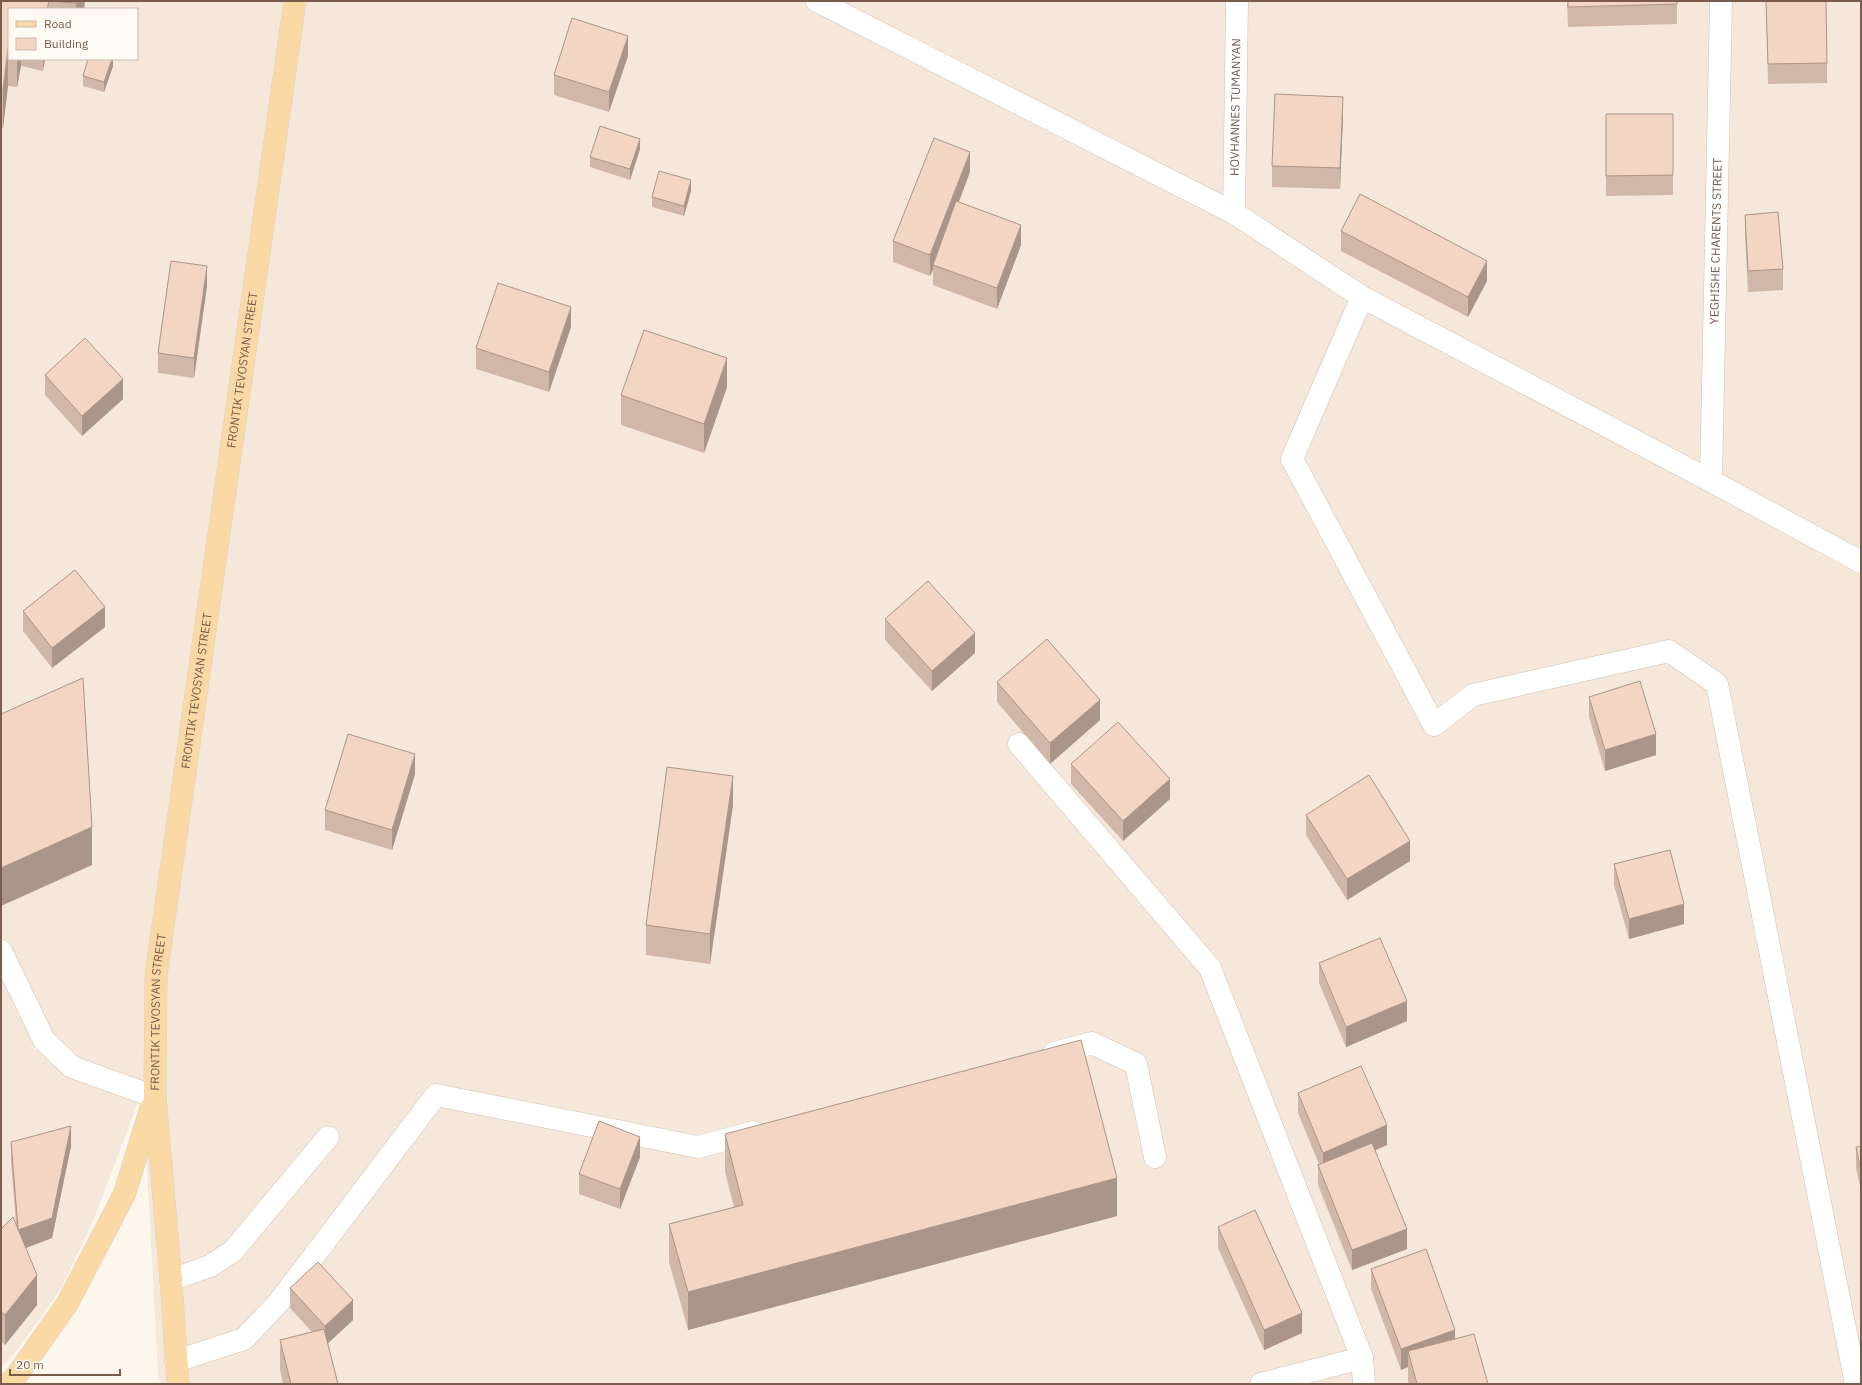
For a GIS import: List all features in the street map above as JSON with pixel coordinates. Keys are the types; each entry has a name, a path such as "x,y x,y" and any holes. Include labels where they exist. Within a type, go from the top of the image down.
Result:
{"main road":[{"name":"FRONTIK TEVOSYAN STREET","path":"178,1384 171,1280 155,1097 156,976 295,1"},
{"path":"9,1384 67,1304 124,1194 155,1097"}],"street":[{"path":"817,1 1234,212 1362,297 1861,562"},
{"name":"HOVHANNES TUMANYAN","path":"1234,212 1237,1"},
{"name":"YEGHISHE CHARENTS STREET","path":"1711,481 1720,1"},
{"path":"1362,297 1292,459 1434,725 1473,696 1669,651 1717,684 1856,1384"},
{"path":"1019,744 1210,968 1362,1358 1364,1384"},
{"path":"1,951 44,1040 72,1067 155,1097"},
{"path":"1038,1057 1092,1043 1136,1064 1155,1157"},
{"path":"176,1361 244,1339 279,1302 436,1095 698,1147 775,1127"},
{"path":"171,1280 210,1266 233,1251 328,1137"},
{"path":"1261,1384 1362,1358"}],"shaded area":[{"path":"1,1 1861,1 1861,1384 161,1384 158,1375 143,1089 94,1219 62,1287 15,1353 1,1367"}],"building":[{"path":"1,1 49,1 47,8 8,8 8,48 3,90 1,90"},
{"path":"49,1 76,1 76,3"},
{"path":"1568,1 1677,1 1677,4 1568,7"},
{"path":"1766,1 1826,1 1827,63 1768,64"},
{"path":"572,18 628,36 609,92 554,75"},
{"path":"88,60 112,60 104,82 83,76"},
{"path":"1275,94 1343,97 1340,168 1272,166"},
{"path":"1606,114 1673,114 1673,175 1606,176"},
{"path":"600,126 640,139 630,169 590,157"},
{"path":"934,138 970,152 930,255 893,241"},
{"path":"659,171 691,180 684,206 652,197"},
{"path":"1360,194 1487,261 1468,297 1341,231"},
{"path":"956,201 1021,225 997,288 933,265"},
{"path":"1778,212 1783,269 1748,271 1745,215"},
{"path":"171,261 207,266 194,358 158,353"},
{"path":"498,283 571,307 549,372 476,348"},
{"path":"644,330 727,358 704,424 621,395"},
{"path":"85,338 123,379 82,416 45,375"},
{"path":"75,570 105,607 52,648 23,611"},
{"path":"928,581 975,633 932,671 885,619"},
{"path":"1047,639 1100,700 1050,743 997,682"},
{"path":"83,678 92,827 1,868 1,714"},
{"path":"1640,681 1656,734 1605,750 1589,697"},
{"path":"1118,722 1170,779 1123,821 1071,764"},
{"path":"348,734 415,754 392,830 325,810"},
{"path":"667,767 733,776 710,934 646,925"},
{"path":"1369,775 1410,841 1347,879 1306,815"},
{"path":"1670,850 1684,904 1629,919 1614,864"},
{"path":"1380,938 1407,1001 1346,1027 1319,963"},
{"path":"1081,1040 1117,1178 688,1292 669,1224 743,1205 725,1134"},
{"path":"1361,1066 1387,1125 1323,1153 1298,1093"},
{"path":"599,1121 640,1137 620,1189 579,1174"},
{"path":"71,1126 52,1218 18,1230 11,1142"},
{"path":"1372,1143 1407,1229 1352,1250 1318,1165"},
{"path":"1861,1146 1861,1171 1856,1147"},
{"path":"1255,1210 1302,1313 1264,1330 1218,1227"},
{"path":"13,1217 37,1275 5,1315 1,1312 1,1229"},
{"path":"1426,1249 1455,1330 1401,1349 1371,1269"},
{"path":"318,1262 353,1300 325,1326 290,1288"},
{"path":"324,1329 338,1384 291,1384 280,1340"},
{"path":"1474,1334 1488,1384 1417,1384 1408,1351"}]}
